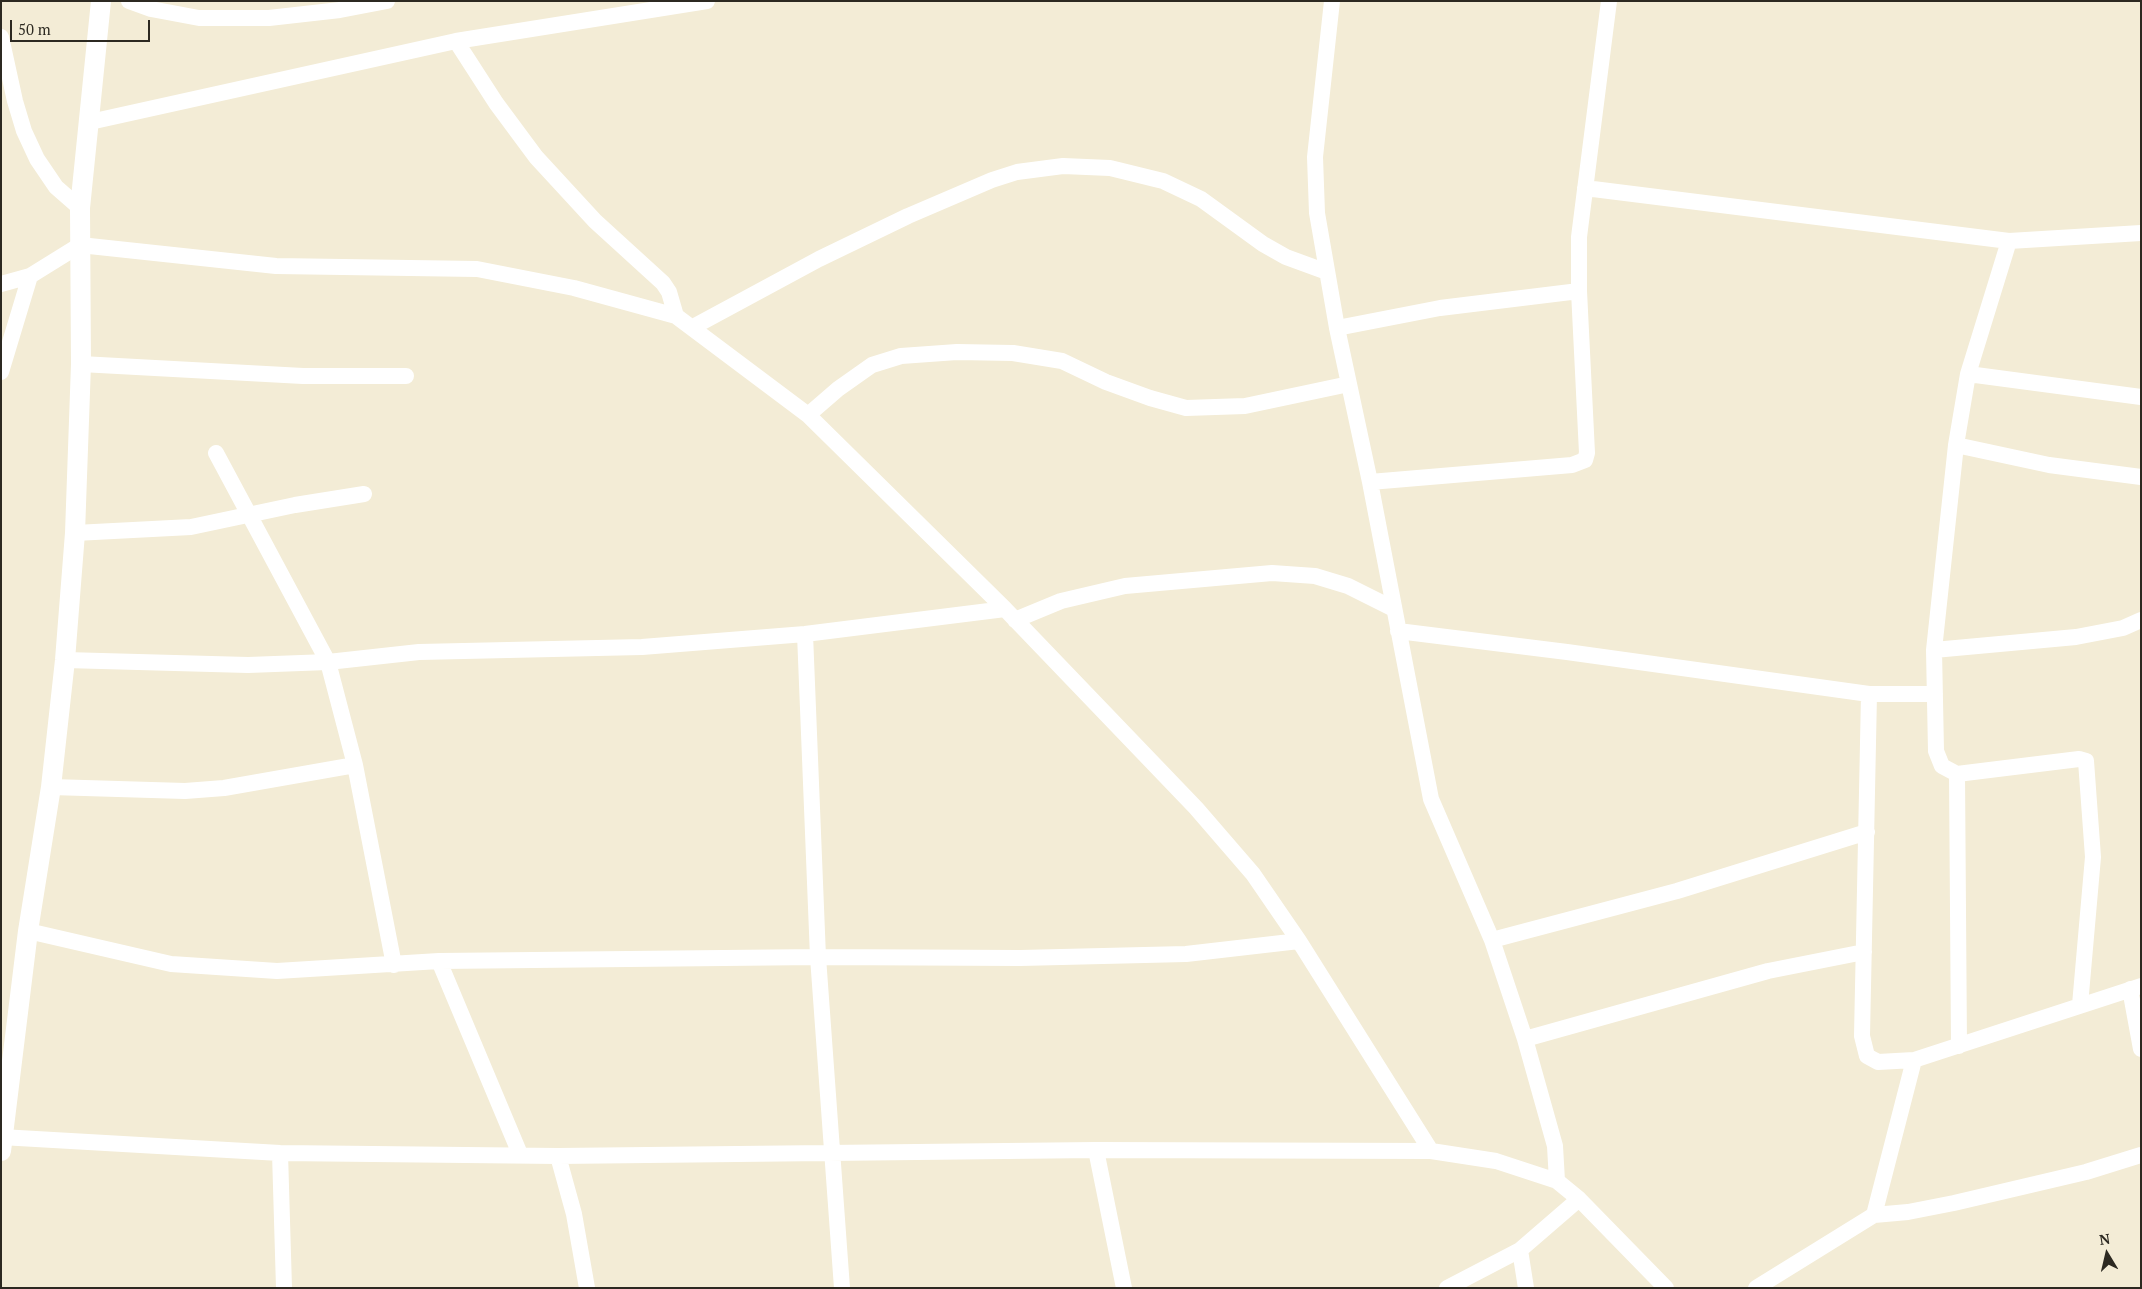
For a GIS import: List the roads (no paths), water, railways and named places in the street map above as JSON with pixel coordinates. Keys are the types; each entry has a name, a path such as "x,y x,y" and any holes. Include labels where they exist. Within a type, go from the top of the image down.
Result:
{"street":[{"path":"101,1 80,208 81,364 75,533 65,660 51,787 28,931 2,1141 280,1152 558,1156 1096,1150 1431,1151 1496,1161 1557,1180 1579,1199 1666,1288"},
{"path":"129,1 151,9 199,18 269,18 340,10 387,1"},
{"path":"90,122 456,41 706,1"},
{"path":"1332,1 1315,157 1317,213 1337,328 1370,482 1432,799 1492,940 1525,1039 1553,1138 1557,1180"},
{"path":"1370,482 1572,465 1585,460 1587,453 1579,291 1579,237 1609,1"},
{"path":"1,37 15,101 24,131 34,152 56,187 80,208"},
{"path":"456,41 496,103 536,157 595,221 663,283 669,292 676,316"},
{"path":"694,327 819,259 908,216 992,180 1017,172 1063,166 1110,168 1163,181 1201,199 1263,244 1286,257 1327,272"},
{"path":"1585,188 2010,241 2141,233"},
{"path":"2010,241 1968,374 1956,445 1934,650 1938,759 1942,766 1957,774 2079,758 2086,762 2093,857 2080,1005"},
{"path":"1,284 30,276 80,245 276,266 477,269 574,288 676,316 694,327 808,415 1010,614 1196,808 1253,874 1299,941 1431,1151"},
{"path":"1,372 30,276"},
{"path":"1337,328 1440,308 1579,291"},
{"path":"808,415 838,389 872,365 901,356 957,352 1013,353 1062,361 1106,382 1150,398 1186,408 1215,409 1245,406 1349,384"},
{"path":"81,364 303,376 406,376"},
{"path":"1968,374 2141,397"},
{"path":"1956,445 2049,464 2141,477"},
{"path":"216,453 328,662 355,765 394,965"},
{"path":"75,533 191,527 295,505 364,494"},
{"path":"65,660 248,665 328,662 419,652 642,647 805,634 1010,614 1125,586 1272,573 1315,576 1348,586 1394,609"},
{"path":"1934,650 2076,637 2124,628 2141,620"},
{"path":"1398,631 1567,652 1870,694 1935,694"},
{"path":"805,634 818,957 842,1288"},
{"path":"1870,694 1862,1036 1867,1056 1878,1062 1914,1060 2136,988 2141,1049"},
{"path":"51,787 185,791 214,789 289,778 355,765"},
{"path":"1957,774 1959,1046"},
{"path":"1492,940 1677,890 1867,832"},
{"path":"28,931 171,964 277,971 439,961 818,957 1020,958 1186,954 1299,941"},
{"path":"1525,1039 1768,971 1864,952"},
{"path":"439,961 520,1154"},
{"path":"1874,1215 1914,1060"},
{"path":"1096,1150 1124,1288"},
{"path":"280,1152 284,1288"},
{"path":"1756,1288 1874,1215 1908,1212 1954,1204 2086,1172 2141,1155"},
{"path":"558,1156 574,1214 587,1288"},
{"path":"1448,1288 1520,1250 1579,1199"},
{"path":"1520,1250 1526,1288"}]}
